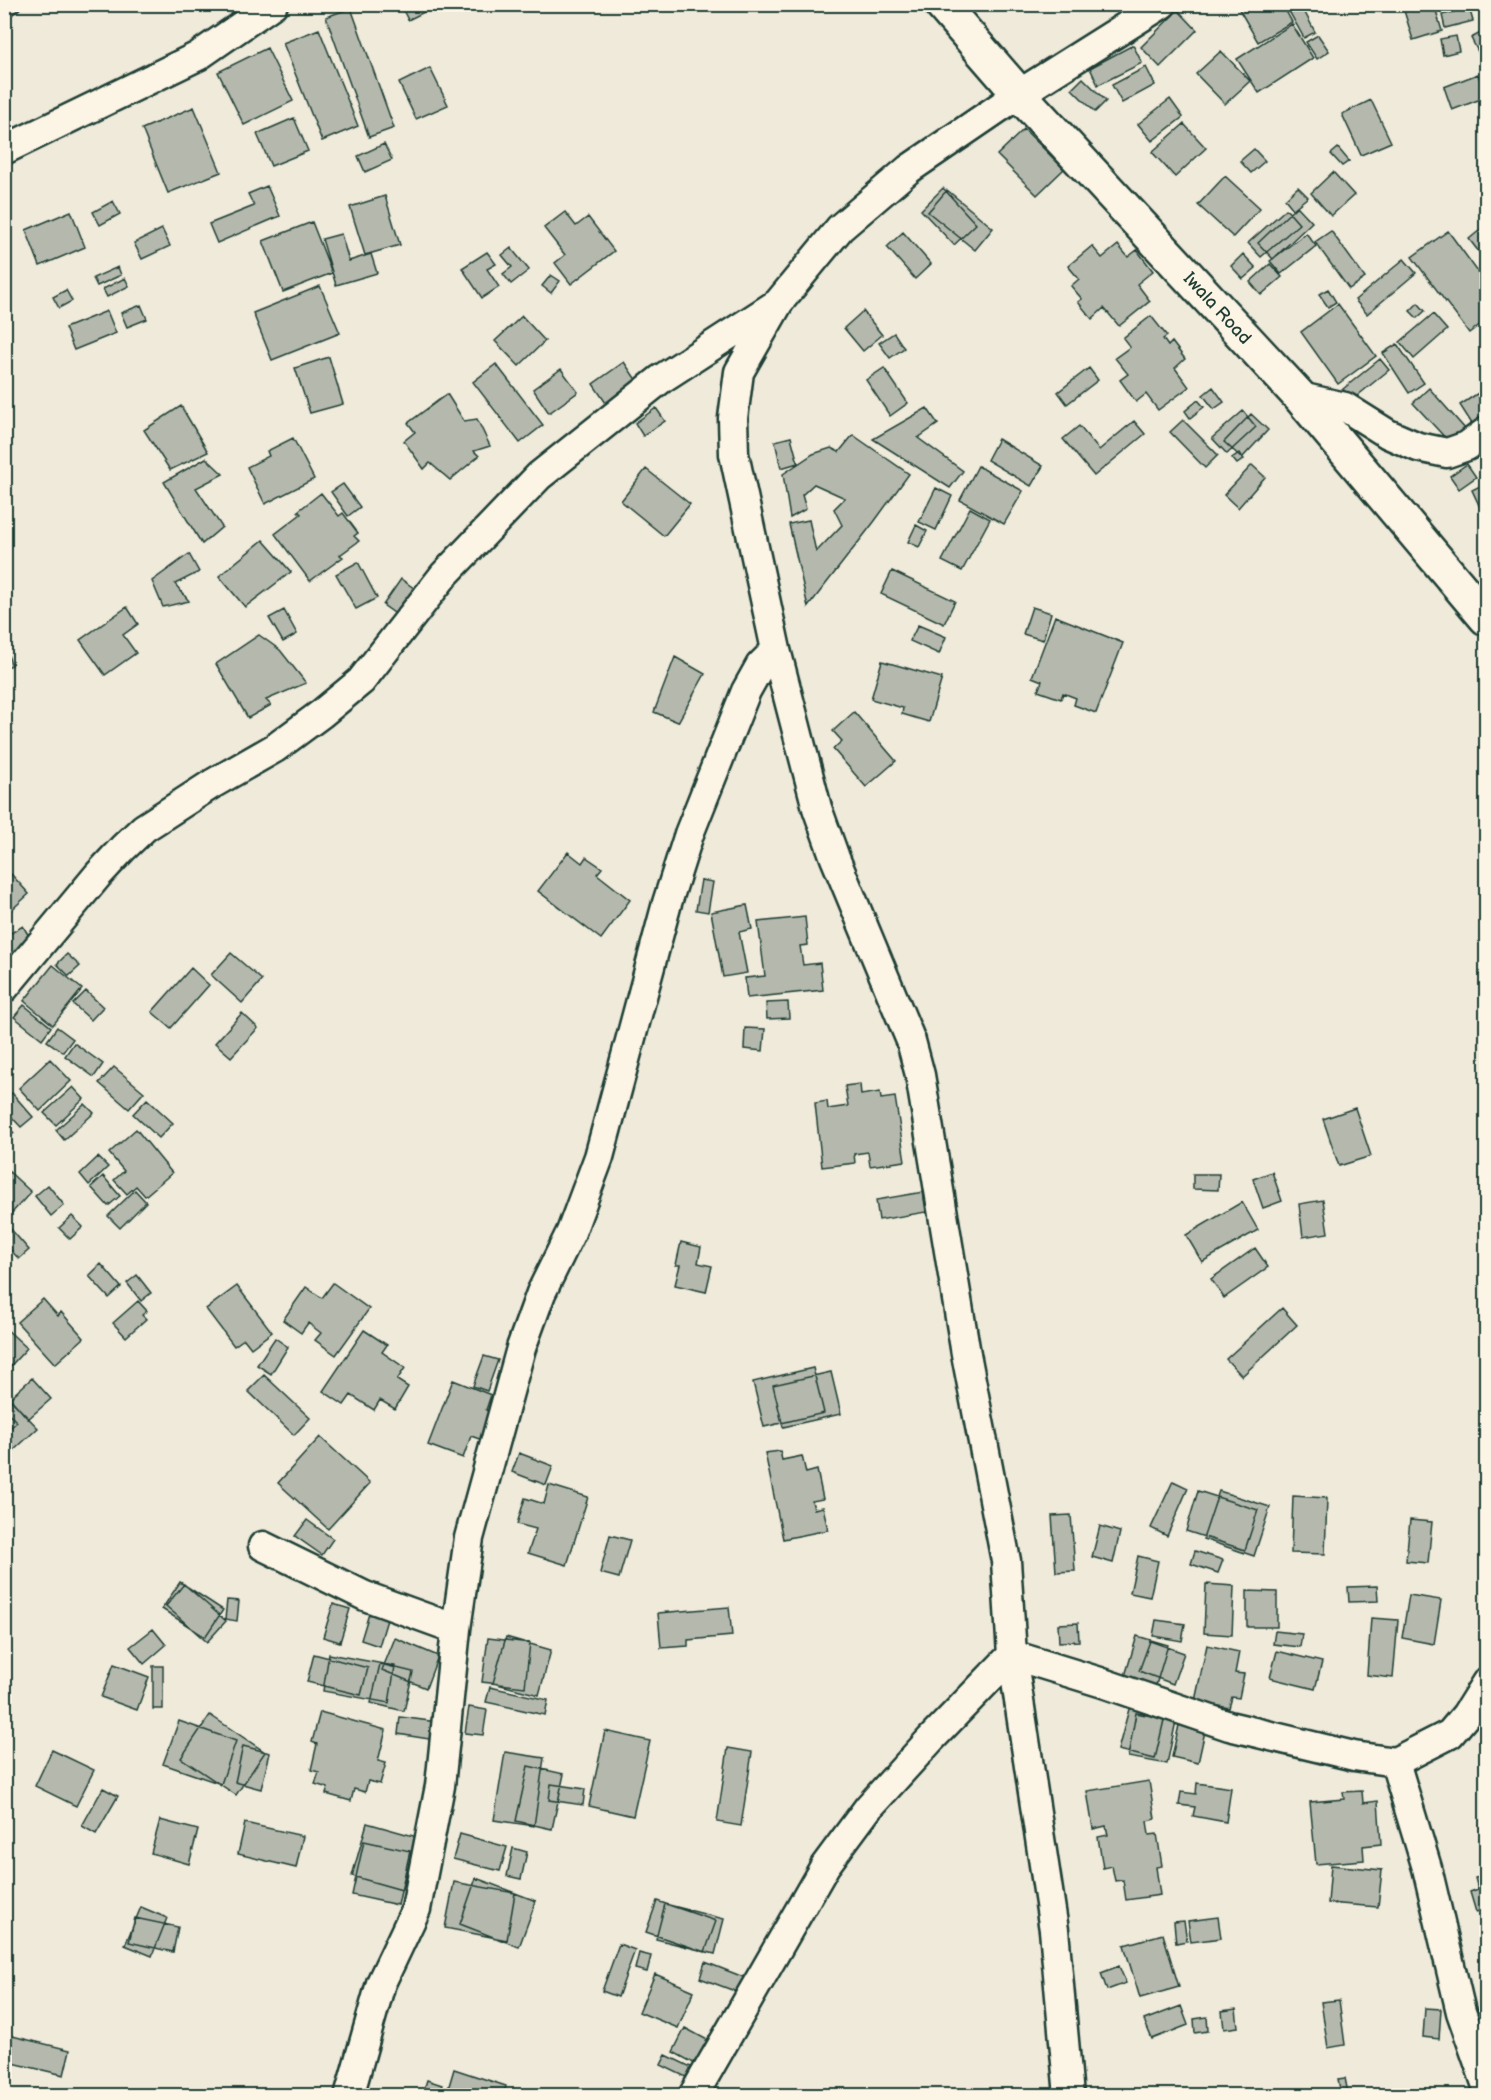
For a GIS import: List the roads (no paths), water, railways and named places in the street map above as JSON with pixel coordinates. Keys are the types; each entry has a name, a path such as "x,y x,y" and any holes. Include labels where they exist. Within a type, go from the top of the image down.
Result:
{"street":[{"path":"4,150 198,56 273,4"},
{"name":"Iwala Road","path":"940,4 1019,94 1300,397 1486,618"},
{"path":"1069,2096 1054,1930 1012,1655 1006,1561 966,1354 920,1075 911,1041 835,858 817,808 776,650 734,454 733,418 739,372 779,302 840,228 909,169 1019,94 1162,4"},
{"path":"4,988 105,868 144,828 275,748 361,681 444,575 539,476 661,379 779,302"},
{"path":"1300,397 1345,407 1388,434 1418,447 1447,453 1467,446 1486,432"},
{"path":"349,2096 381,1983 416,1909 440,1786 456,1629 469,1538 521,1348 541,1293 571,1232 599,1157 689,834 746,692 760,666 776,650"},
{"path":"263,1546 365,1596 456,1629"},
{"path":"1012,1655 1229,1726 1354,1756 1395,1762 1449,1734 1466,1715 1486,1683"},
{"path":"693,2096 825,1866 868,1808 1012,1655"},
{"path":"1395,1762 1427,1868 1461,2012 1486,2083"}],"lane":[{"path":"4,10 13,4"}]}
